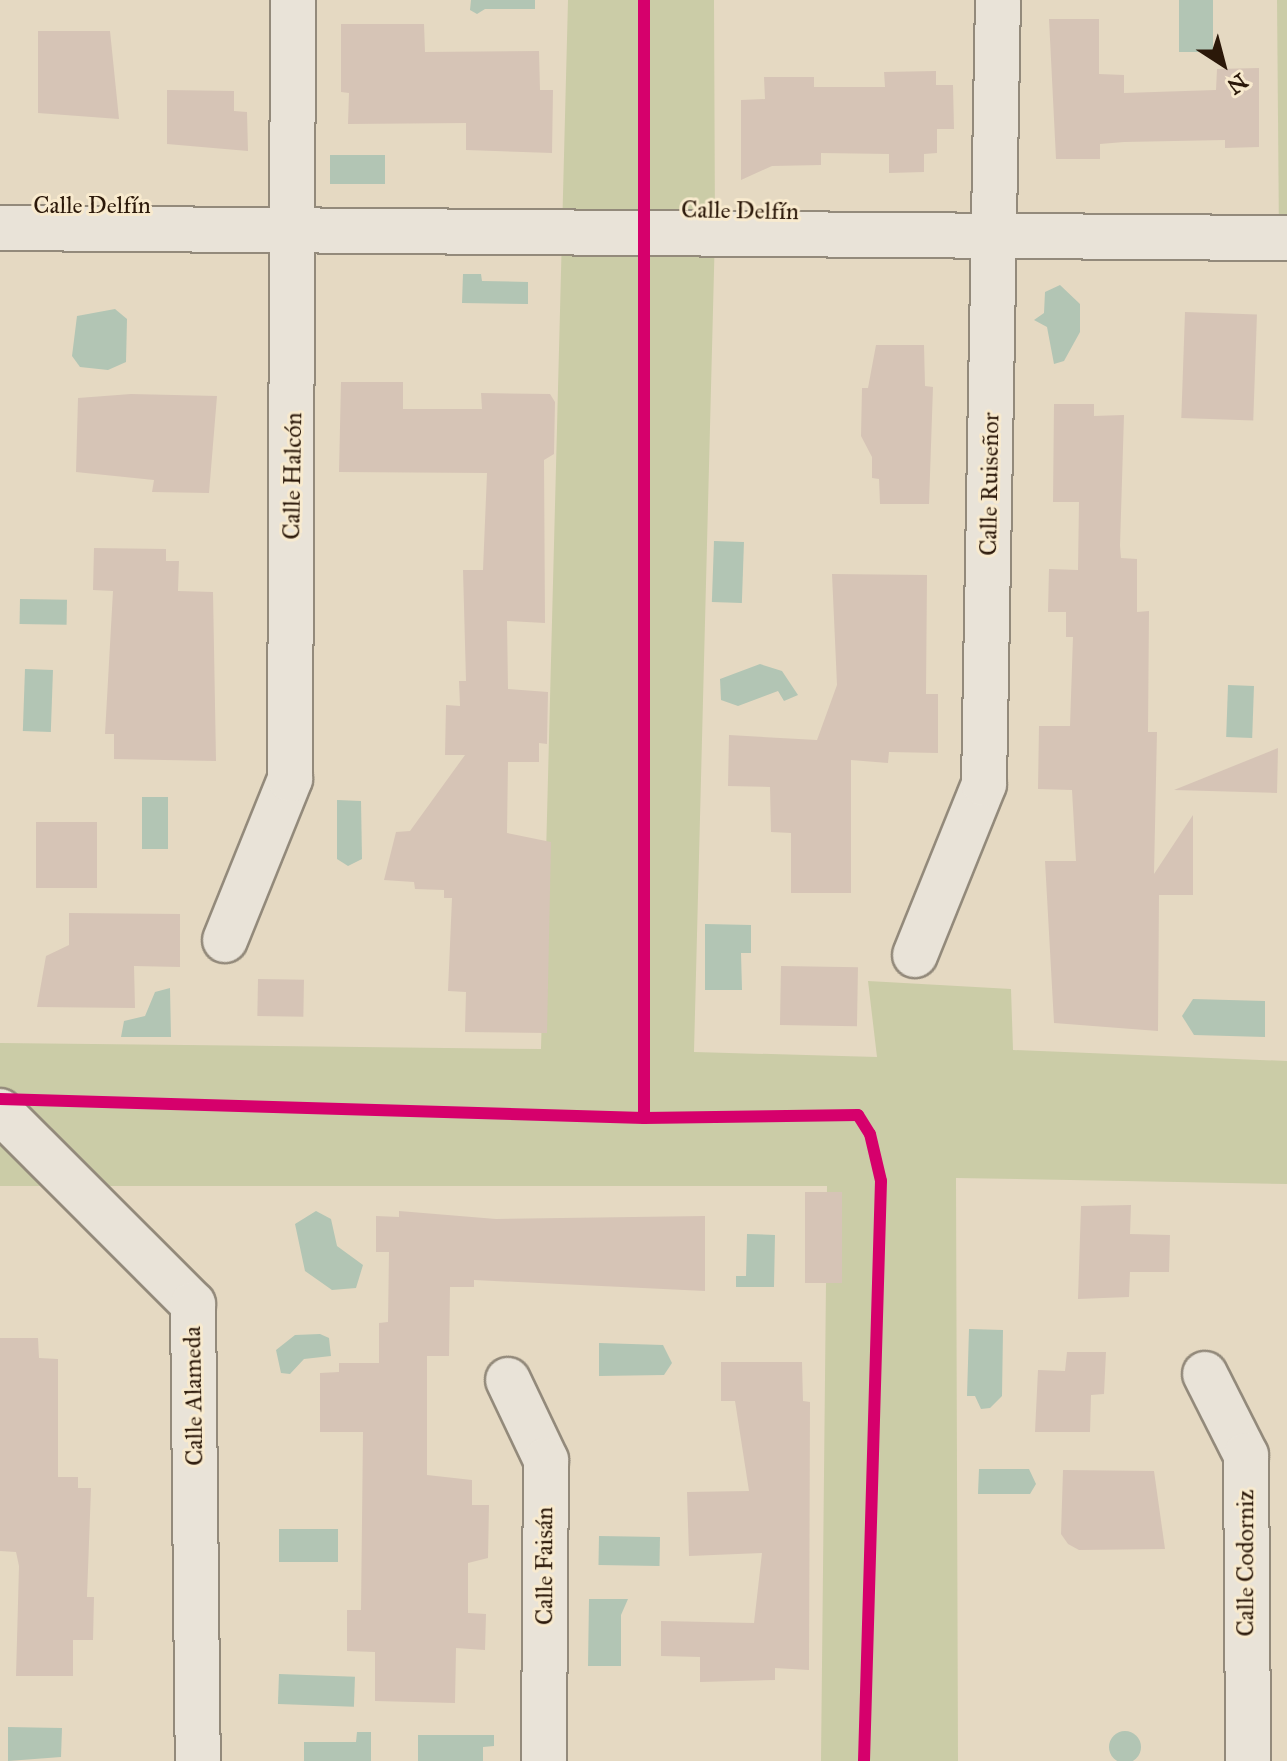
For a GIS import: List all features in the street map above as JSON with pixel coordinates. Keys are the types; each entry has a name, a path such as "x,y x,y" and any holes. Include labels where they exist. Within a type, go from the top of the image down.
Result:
{"street":[{"name":"Calle Halcón","path":"225,940 290,779 295,230 293,0"},
{"name":"Calle Ruiseñor","path":"915,955 984,784 998,0"},
{"name":"Calle Delfín","path":"0,228 1287,238"},
{"name":"Calle Alameda","path":"0,1111 193,1304 198,1761"},
{"name":"Calle Codorniz","path":"1205,1374 1246,1455 1248,1761"},
{"name":"Calle Faisán","path":"508,1380 546,1460 544,1761"}],"green space":[{"path":"568,0 714,0 715,232 694,1052 877,1057 868,981 1011,989 1013,1050 1287,1061 1287,1184 956,1178 958,1761 821,1761 827,1186 0,1186 0,1043 541,1049"},
{"path":"1277,0 1287,0 1287,238 1279,238"}],"shaded area":[{"path":"471,0 535,0 535,9 485,9 477,14 470,10"},
{"path":"1179,0 1213,0 1213,52 1179,52"},
{"path":"330,155 385,155 385,184 330,184"},
{"path":"463,274 481,274 482,281 528,282 528,304 462,303"},
{"path":"1060,285 1080,304 1080,332 1064,361 1054,364 1047,327 1034,320 1044,313 1045,292"},
{"path":"115,309 127,319 126,362 108,370 80,367 72,356 77,316"},
{"path":"714,541 744,542 742,603 712,602"},
{"path":"20,599 67,600 67,625 20,624"},
{"path":"760,664 782,671 798,695 784,701 778,691 738,706 721,700 720,679"},
{"path":"25,669 53,670 51,732 23,731"},
{"path":"1228,685 1254,686 1252,738 1226,737"},
{"path":"142,797 168,797 168,849 142,849"},
{"path":"337,800 361,801 362,859 348,866 337,859"},
{"path":"705,924 751,925 751,953 741,953 742,990 705,990"},
{"path":"170,988 171,1037 121,1037 124,1021 145,1016 155,992"},
{"path":"1193,999 1265,1001 1265,1037 1194,1035 1182,1016"},
{"path":"316,1211 331,1219 337,1246 363,1265 356,1288 332,1290 305,1271 295,1224"},
{"path":"747,1234 775,1235 774,1287 736,1287 736,1276 746,1276"},
{"path":"969,1329 1003,1330 1002,1396 990,1408 981,1409 975,1396 967,1396"},
{"path":"320,1334 329,1338 331,1356 304,1359 290,1374 281,1373 276,1350 295,1335"},
{"path":"599,1343 663,1345 672,1363 664,1375 599,1376"},
{"path":"979,1469 1029,1469 1036,1484 1030,1494 978,1494"},
{"path":"279,1529 338,1529 338,1562 279,1562"},
{"path":"599,1536 660,1537 659,1566 598,1565"},
{"path":"589,1599 628,1599 621,1615 621,1666 588,1666"},
{"path":"279,1674 355,1677 354,1707 278,1704"},
{"path":"8,1727 62,1728 61,1757 8,1761"},
{"path":"1125,1731 1136,1736 1141,1747 1136,1758 1125,1763 1114,1758 1109,1747 1114,1736"},
{"path":"357,1732 371,1732 371,1761 304,1761 304,1742 356,1742"},
{"path":"418,1735 494,1735 494,1746 483,1747 483,1761 418,1761"}],"building":[{"path":"1049,19 1099,19 1099,74 1124,75 1124,93 1216,90 1217,69 1259,68 1259,147 1225,148 1225,140 1124,142 1100,144 1100,159 1056,159"},
{"path":"341,24 424,24 425,52 539,51 540,90 553,90 552,153 466,150 466,123 348,124 349,93 341,92"},
{"path":"38,31 110,31 119,119 38,113"},
{"path":"936,71 936,85 953,85 954,129 937,129 937,153 924,154 924,172 889,173 889,154 821,153 821,165 772,166 741,180 741,100 765,99 764,77 814,77 814,87 885,87 884,72"},
{"path":"167,90 234,91 234,111 247,112 248,151 167,144"},
{"path":"1185,312 1257,315 1253,420 1181,418"},
{"path":"876,345 924,345 925,386 933,387 929,504 880,504 879,479 872,478 872,457 861,436 862,388 868,388"},
{"path":"341,382 403,382 403,409 482,409 481,393 550,394 555,402 554,454 544,460 545,623 507,621 508,689 548,692 547,744 539,743 539,762 508,762 507,833 551,842 547,1033 465,1032 466,992 448,991 452,898 444,898 444,890 415,889 414,882 384,880 396,832 410,831 465,755 445,755 446,705 460,706 459,681 466,681 463,570 483,570 487,473 339,472"},
{"path":"131,394 217,396 209,493 152,492 154,480 76,472 78,398"},
{"path":"1054,404 1094,404 1094,416 1124,415 1120,546 1121,558 1137,559 1137,612 1149,611 1148,732 1157,732 1154,874 1193,815 1193,895 1159,895 1158,1031 1054,1023 1045,861 1076,861 1072,790 1038,789 1039,726 1070,726 1073,637 1066,637 1066,612 1048,612 1049,569 1078,570 1079,502 1053,502"},
{"path":"94,548 166,549 166,561 179,561 178,591 213,592 216,761 114,759 114,734 105,734 113,591 93,590"},
{"path":"832,574 927,575 926,694 938,694 938,753 889,752 888,763 851,760 851,893 791,893 791,833 771,832 770,787 728,786 729,735 817,740 837,685"},
{"path":"1278,748 1277,793 1174,790"},
{"path":"36,822 97,822 97,888 36,888"},
{"path":"69,913 180,914 180,967 134,966 135,1008 37,1007 46,956 69,945"},
{"path":"781,966 858,967 857,1026 780,1025"},
{"path":"258,979 304,980 303,1017 257,1016"},
{"path":"805,1192 842,1192 842,1283 805,1283"},
{"path":"1131,1205 1130,1234 1170,1235 1169,1272 1130,1272 1129,1297 1078,1299 1081,1206"},
{"path":"399,1211 496,1219 705,1216 705,1291 474,1280 474,1287 450,1287 449,1356 427,1356 427,1475 472,1480 472,1505 489,1505 488,1558 468,1563 468,1613 486,1614 485,1650 456,1648 455,1703 375,1701 375,1652 347,1651 347,1610 361,1610 363,1432 320,1432 320,1373 339,1372 339,1363 379,1363 379,1323 388,1322 389,1252 376,1252 376,1216 399,1217"},
{"path":"0,1338 38,1338 39,1358 58,1359 58,1477 78,1477 78,1488 91,1488 87,1597 94,1597 93,1640 73,1640 73,1676 16,1676 19,1566 16,1552 0,1551"},
{"path":"1067,1352 1106,1352 1104,1394 1091,1395 1090,1432 1035,1432 1038,1370 1065,1371"},
{"path":"721,1362 802,1362 803,1401 810,1402 809,1670 775,1668 775,1680 700,1682 700,1657 661,1656 661,1621 754,1623 762,1553 689,1556 687,1492 749,1491 735,1401 721,1401"},
{"path":"1063,1470 1154,1471 1165,1549 1079,1550 1068,1544 1061,1534"}],"cycle path":[{"path":"644,0 644,1118"},
{"path":"0,1099 644,1118 858,1115 870,1134 881,1181 864,1761"}]}
